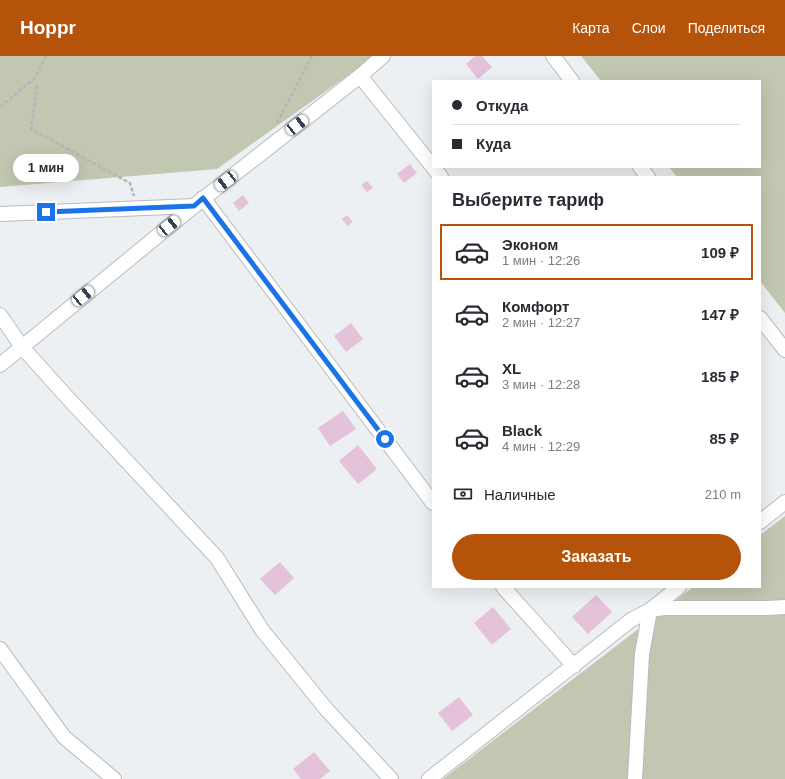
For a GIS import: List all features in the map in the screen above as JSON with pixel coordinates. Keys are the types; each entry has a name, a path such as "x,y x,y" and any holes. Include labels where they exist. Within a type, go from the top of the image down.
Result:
{"street":[{"path":"0,365 198,202 360,76 383,56"},
{"path":"553,56 571,80"},
{"path":"360,76 432,166"},
{"path":"434,168 440,176"},
{"path":"641,168 647,176"},
{"path":"0,214 138,208 198,202"},
{"path":"198,202 432,502"},
{"path":"0,316 22,347 217,558 262,630 326,710 391,779"},
{"path":"761,319 785,350"},
{"path":"761,521 785,502"},
{"path":"504,588 574,666"},
{"path":"429,779 631,620 650,610 678,588"},
{"path":"650,610 664,608 785,607"},
{"path":"635,779 642,654 650,610"},
{"path":"0,649 64,737 112,778"}],"path":[{"path":"0,107 34,78 46,56"},
{"path":"274,127 312,56"},
{"path":"37,86 32,129 130,183 138,208"}],"green space":[{"path":"0,56 375,56 217,169 0,187"},
{"path":"581,56 785,56 785,313 761,282 761,176 676,176 670,168 761,168 761,80 600,80"},
{"path":"785,516 785,779 443,779 692,588 761,588 761,534"}],"building":[{"path":"475,56 482,56 492,67 478,79 466,64"},
{"path":"410,164 417,173 404,183 397,174"},
{"path":"367,181 373,188 367,192 361,185"},
{"path":"243,195 249,203 239,211 233,203"},
{"path":"347,215 353,222 347,226 342,219"},
{"path":"351,323 363,339 346,352 334,336"},
{"path":"343,411 356,429 330,446 318,428"},
{"path":"358,445 377,469 358,484 339,461"},
{"path":"280,562 294,578 275,595 260,579"},
{"path":"596,595 612,612 588,634 572,617"},
{"path":"493,607 511,629 492,645 474,623"},
{"path":"459,697 473,715 452,731 438,713"},
{"path":"314,752 330,771 320,779 301,779 293,769"}],"route":[{"path":"46,212 194,206 203,198 385,439"}]}
